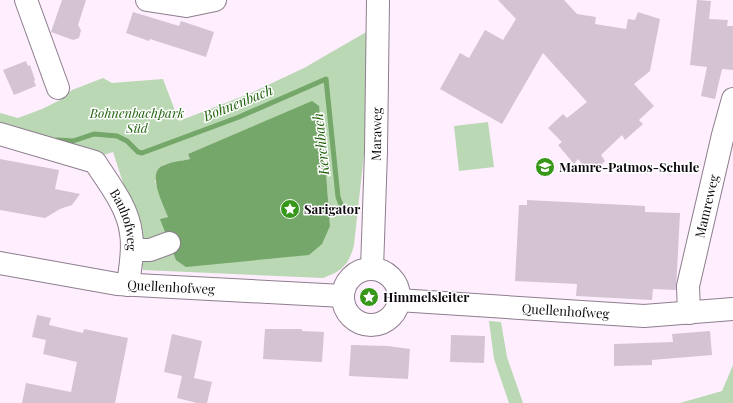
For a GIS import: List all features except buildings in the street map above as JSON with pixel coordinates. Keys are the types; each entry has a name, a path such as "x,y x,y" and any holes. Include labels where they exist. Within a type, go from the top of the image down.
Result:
{"street":[{"path":"26,0 58,88"},
{"path":"147,0 171,5 186,6 215,0"},
{"name":"Maraweg","path":"372,269 377,136 378,0"},
{"name":"Mamreweg","path":"690,313 688,286 722,135 733,99"},
{"name":"Bauhofweg","path":"0,134 95,162 124,208 132,233 132,250 128,285"},
{"path":"132,250 150,250 169,243"},
{"name":"Quellenhofweg","path":"0,263 128,285 343,296"},
{"path":"372,269 382,271 393,280 398,293 396,309 390,317 383,322 373,324 360,322 348,314 344,305 343,296 345,287 350,279 357,273 372,269"},
{"name":"Quellenhofweg","path":"398,300 644,316 733,309"}],"green space":[{"name":"Bohnenbachpark Süd","path":"368,31 364,154 354,245 350,258 344,266 335,273 323,278 143,270 130,204 113,152 101,156 0,129 0,113 18,118 60,100 72,90 103,78 112,83 163,79 179,121 251,93 304,68","holes":["312,102 319,107 324,146 330,226 160,219 168,217 155,181 163,165 190,159 188,154"]},
{"path":"488,122 494,167 459,171 454,126"},
{"path":"489,321 501,322 507,357 523,403 509,403 494,359"},
{"path":"733,365 733,403 680,403 722,391"}],"water":[{"name":"Kerchbach","path":"312,101 319,106 324,146 330,226 322,244 309,255 186,267 176,260 160,219 168,217 156,182 158,170 162,166 190,159 188,154"}],"waterway":[{"name":"Bohnenbach","path":"57,140 73,141 94,134 117,136 127,141 138,152 142,153 239,117 326,79 338,197 342,207"}],"place":[{"name":"Mamre-Patmos-Schule","path":"545,167"},
{"name":"Sarigator","path":"290,209"},
{"name":"Himmelsleiter","path":"369,297"}]}
